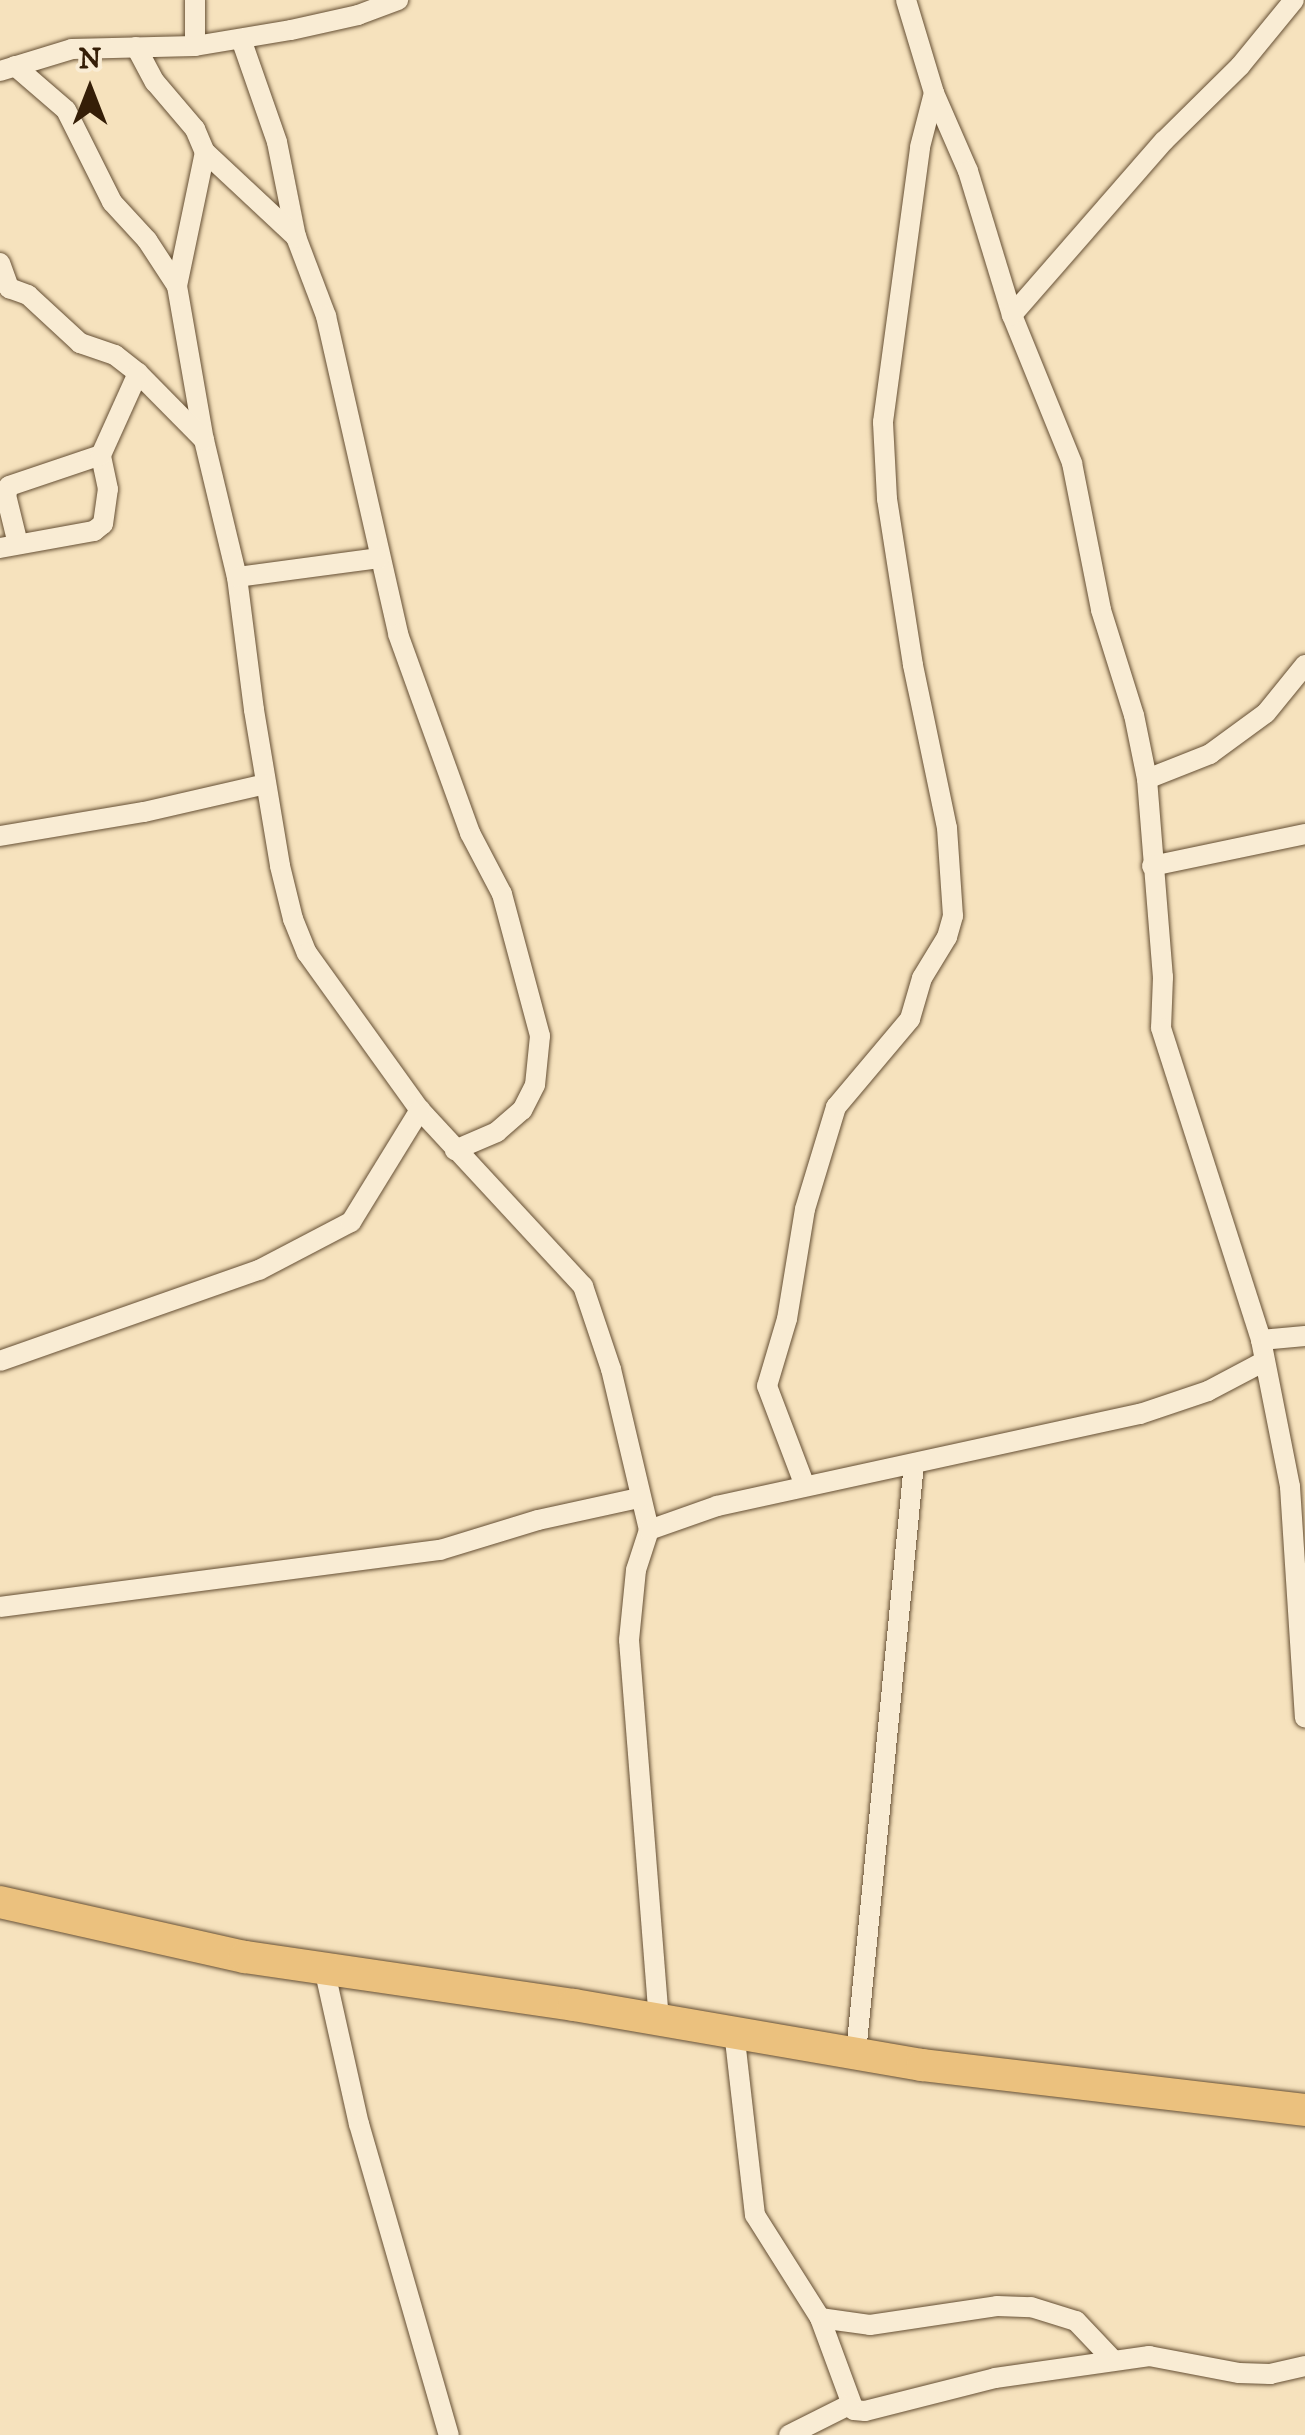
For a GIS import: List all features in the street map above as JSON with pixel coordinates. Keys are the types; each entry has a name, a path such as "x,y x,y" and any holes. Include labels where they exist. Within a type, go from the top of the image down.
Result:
{"main road":[{"path":"0,1902 245,1957 734,2030 922,2065 1305,2110"}],"street":[{"path":"195,0 195,46"},
{"path":"8,68 72,49 195,46 241,39 324,24 398,0"},
{"path":"906,0 934,93 968,171 1012,314 1072,462 1102,610 1134,715 1147,778 1163,976 1161,1028 1263,1350 1290,1487 1305,1718"},
{"path":"1012,314 1164,141 1240,66 1294,0"},
{"path":"241,39 277,142 296,237 326,316 380,558 423,715 470,833 502,894 540,1036 535,1085 522,1110 497,1132 455,1150"},
{"path":"136,48 155,82 195,129 204,152 296,237"},
{"path":"8,68 66,110 112,202 147,240 177,286"},
{"path":"805,1486 767,1386 787,1319 806,1209 836,1107 910,1018 922,978 947,937 953,916 948,828 913,665 887,499 883,422 920,146 934,93"},
{"path":"204,152 177,286 204,440 238,577 266,784 293,919 308,954 420,1110 583,1286 611,1368 649,1530 636,1570 629,1640 660,2019"},
{"path":"0,263 4,289 28,294 80,344 115,355 204,440"},
{"path":"101,456 9,486 9,546 94,532 103,524 108,488 101,456 138,373"},
{"path":"238,577 380,558"},
{"path":"1147,778 1210,754 1266,713 1305,664"},
{"path":"0,836 144,812 266,784"},
{"path":"1152,866 1305,834"},
{"path":"0,1362 259,1270 352,1222 420,1110"},
{"path":"649,1530 717,1506 1140,1414 1208,1392 1263,1350 1305,1336"},
{"path":"856,2053 914,1464"},
{"path":"0,1607 440,1550 538,1520 639,1498"},
{"path":"324,1968 358,2124 449,2435"},
{"path":"734,2030 755,2216 820,2318 849,2405"},
{"path":"820,2318 886,2324 997,2306 1030,2307 1076,2321 1113,2360"},
{"path":"789,2435 849,2405 865,2411 995,2378 1113,2360 1169,2357 1239,2373 1270,2374 1305,2366"}]}
